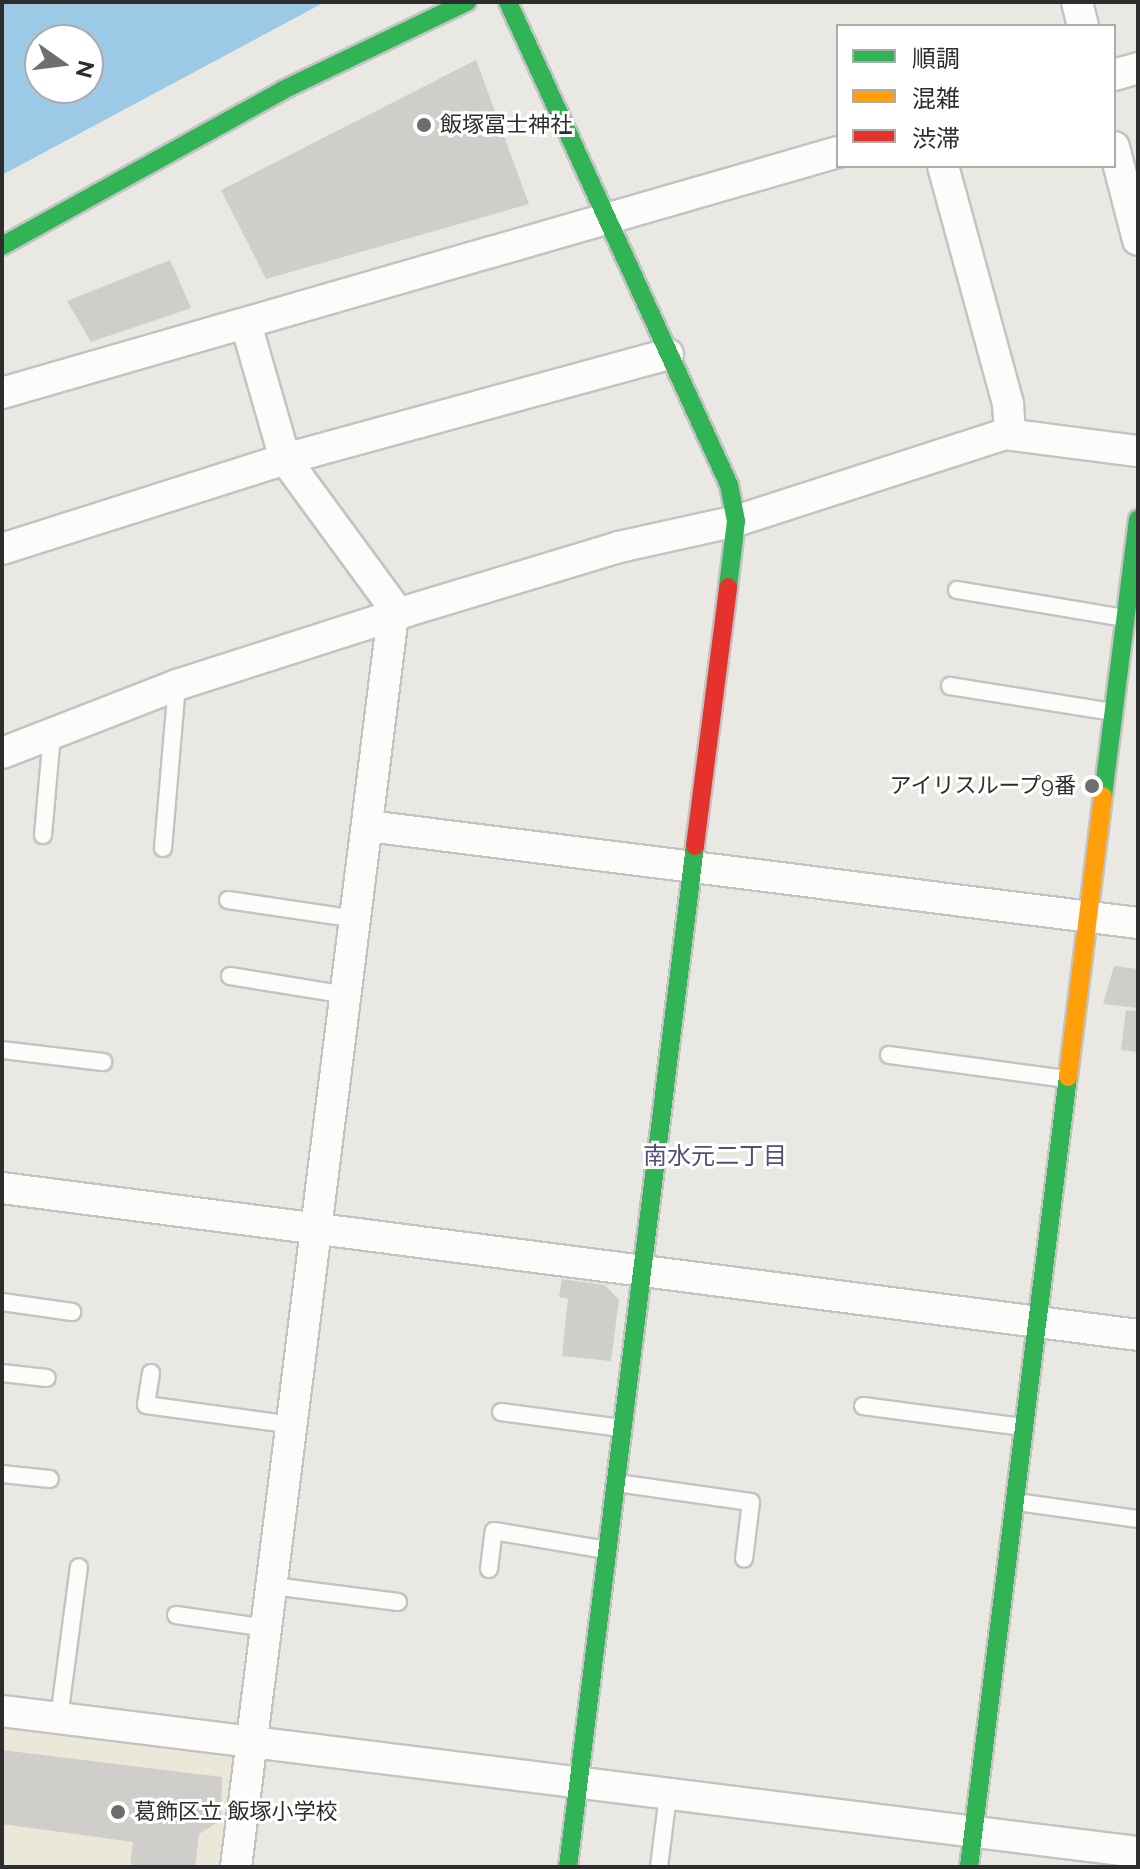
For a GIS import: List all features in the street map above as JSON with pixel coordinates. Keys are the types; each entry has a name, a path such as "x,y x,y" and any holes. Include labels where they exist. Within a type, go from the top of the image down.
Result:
{"street":[{"path":"2,246 283,90 467,2"},
{"path":"508,2 604,220 729,485 736,521 568,1867"},
{"path":"1077,2 1082,24"},
{"path":"1116,74 1138,68"},
{"path":"2,393 836,153"},
{"path":"1116,155 1138,240"},
{"path":"944,168 1008,404 1010,434"},
{"path":"243,1866 252,1743 396,615 285,459 246,324"},
{"path":"2,549 285,459 668,354"},
{"path":"2,753 177,685 396,615 619,547 736,521 1010,434 1138,451"},
{"path":"969,1867 1138,519"},
{"path":"368,826 1138,923"},
{"path":"2,1188 1138,1335"},
{"path":"2,1711 1138,1852"}],"lane":[{"path":"957,590 1125,618"},
{"path":"1117,683 1138,686"},
{"path":"163,848 177,685"},
{"path":"950,686 1114,712"},
{"path":"43,835 52,734"},
{"path":"228,900 356,919"},
{"path":"230,976 347,995"},
{"path":"2,1050 103,1062"},
{"path":"889,1055 1068,1079"},
{"path":"2,1302 72,1312"},
{"path":"2,1373 47,1378"},
{"path":"151,1373 146,1405 293,1425"},
{"path":"863,1406 1023,1427"},
{"path":"501,1412 623,1428"},
{"path":"2,1474 50,1479"},
{"path":"617,1483 751,1502 744,1559"},
{"path":"1015,1502 1138,1519"},
{"path":"489,1569 494,1531 607,1550"},
{"path":"59,1718 79,1567"},
{"path":"273,1586 398,1602"},
{"path":"176,1615 267,1628"},
{"path":"659,1867 668,1795"}],"shaded area":[{"name":"葛飾区立 飯塚小学校","path":"2,1724 241,1756 227,1867 2,1867"}],"water":[{"path":"2,2 325,2 2,175"}],"building":[{"name":"飯塚冨士神社","path":"476,60 529,204 266,279 221,190"},
{"path":"170,260 191,308 91,342 67,301"},
{"path":"1114,966 1138,969 1138,1008 1103,1004"},
{"path":"1126,1010 1138,1011 1138,1052 1121,1050"},
{"path":"562,1279 605,1285 619,1300 611,1361 562,1356 568,1299 559,1297"},
{"path":"2,1750 222,1777 221,1820 199,1834 195,1867 130,1867 133,1842 2,1824"}],"traffic: fast":[{"path":"2,246 283,90 467,2"},
{"path":"508,2 729,485 736,521 728,587"},
{"path":"1103,796 1138,519"},
{"path":"568,1867 695,846"},
{"path":"969,1867 1068,1077"}],"traffic: slow":[{"path":"1068,1077 1103,796"}],"traffic: jam":[{"path":"695,846 728,587"}],"place":[{"name":"飯塚冨士神社","path":"424,125"},
{"name":"アイリスループ9番","path":"1092,786"},
{"name":"葛飾区立 飯塚小学校","path":"118,1812"}],"district":[{"name":"南水元二丁目","path":"715,1156"}]}
